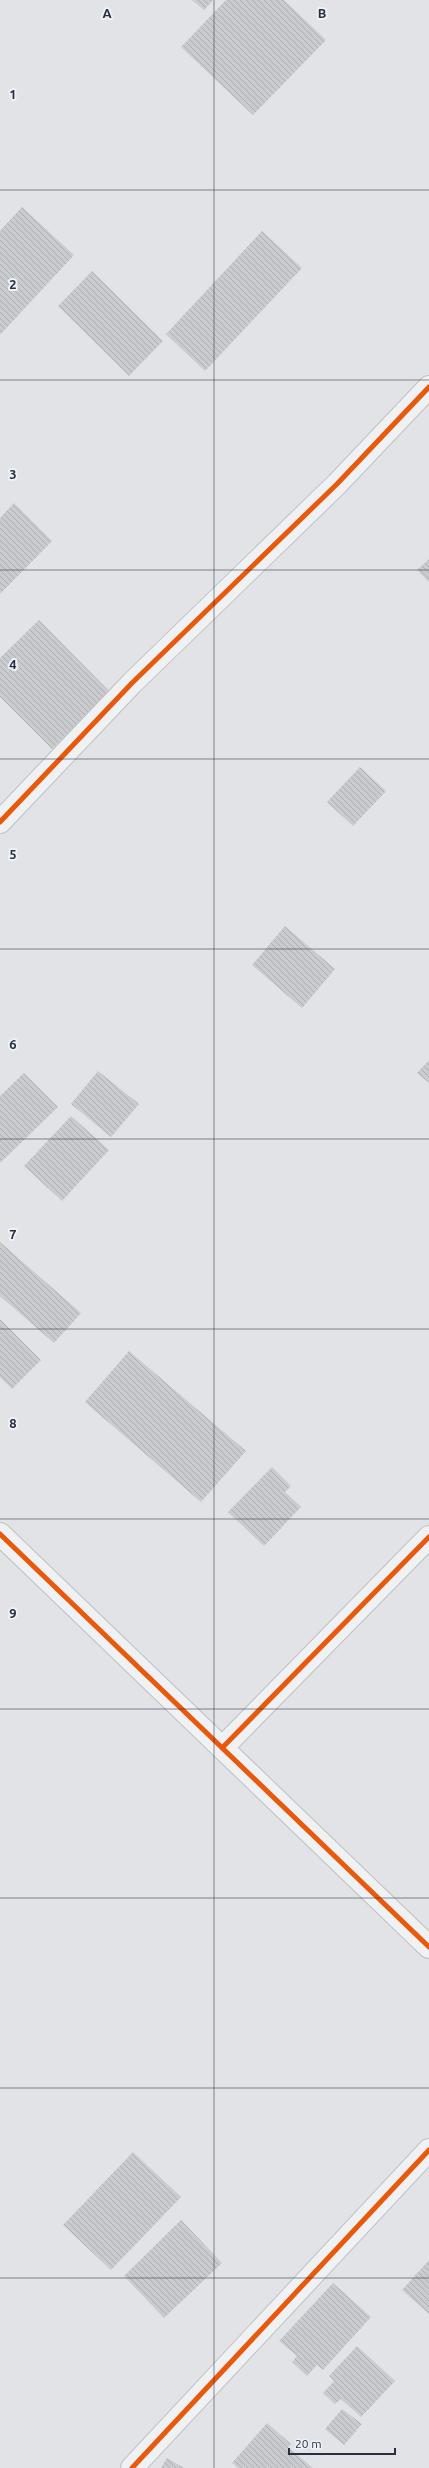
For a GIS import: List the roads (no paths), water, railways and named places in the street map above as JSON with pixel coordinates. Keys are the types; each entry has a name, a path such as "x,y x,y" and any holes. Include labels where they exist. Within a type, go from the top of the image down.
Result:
{"street":[{"path":"0,822 132,683 337,484 429,387"},
{"path":"0,1534 429,1947"},
{"path":"222,1748 429,1537"},
{"path":"132,2468 429,2150"}]}
